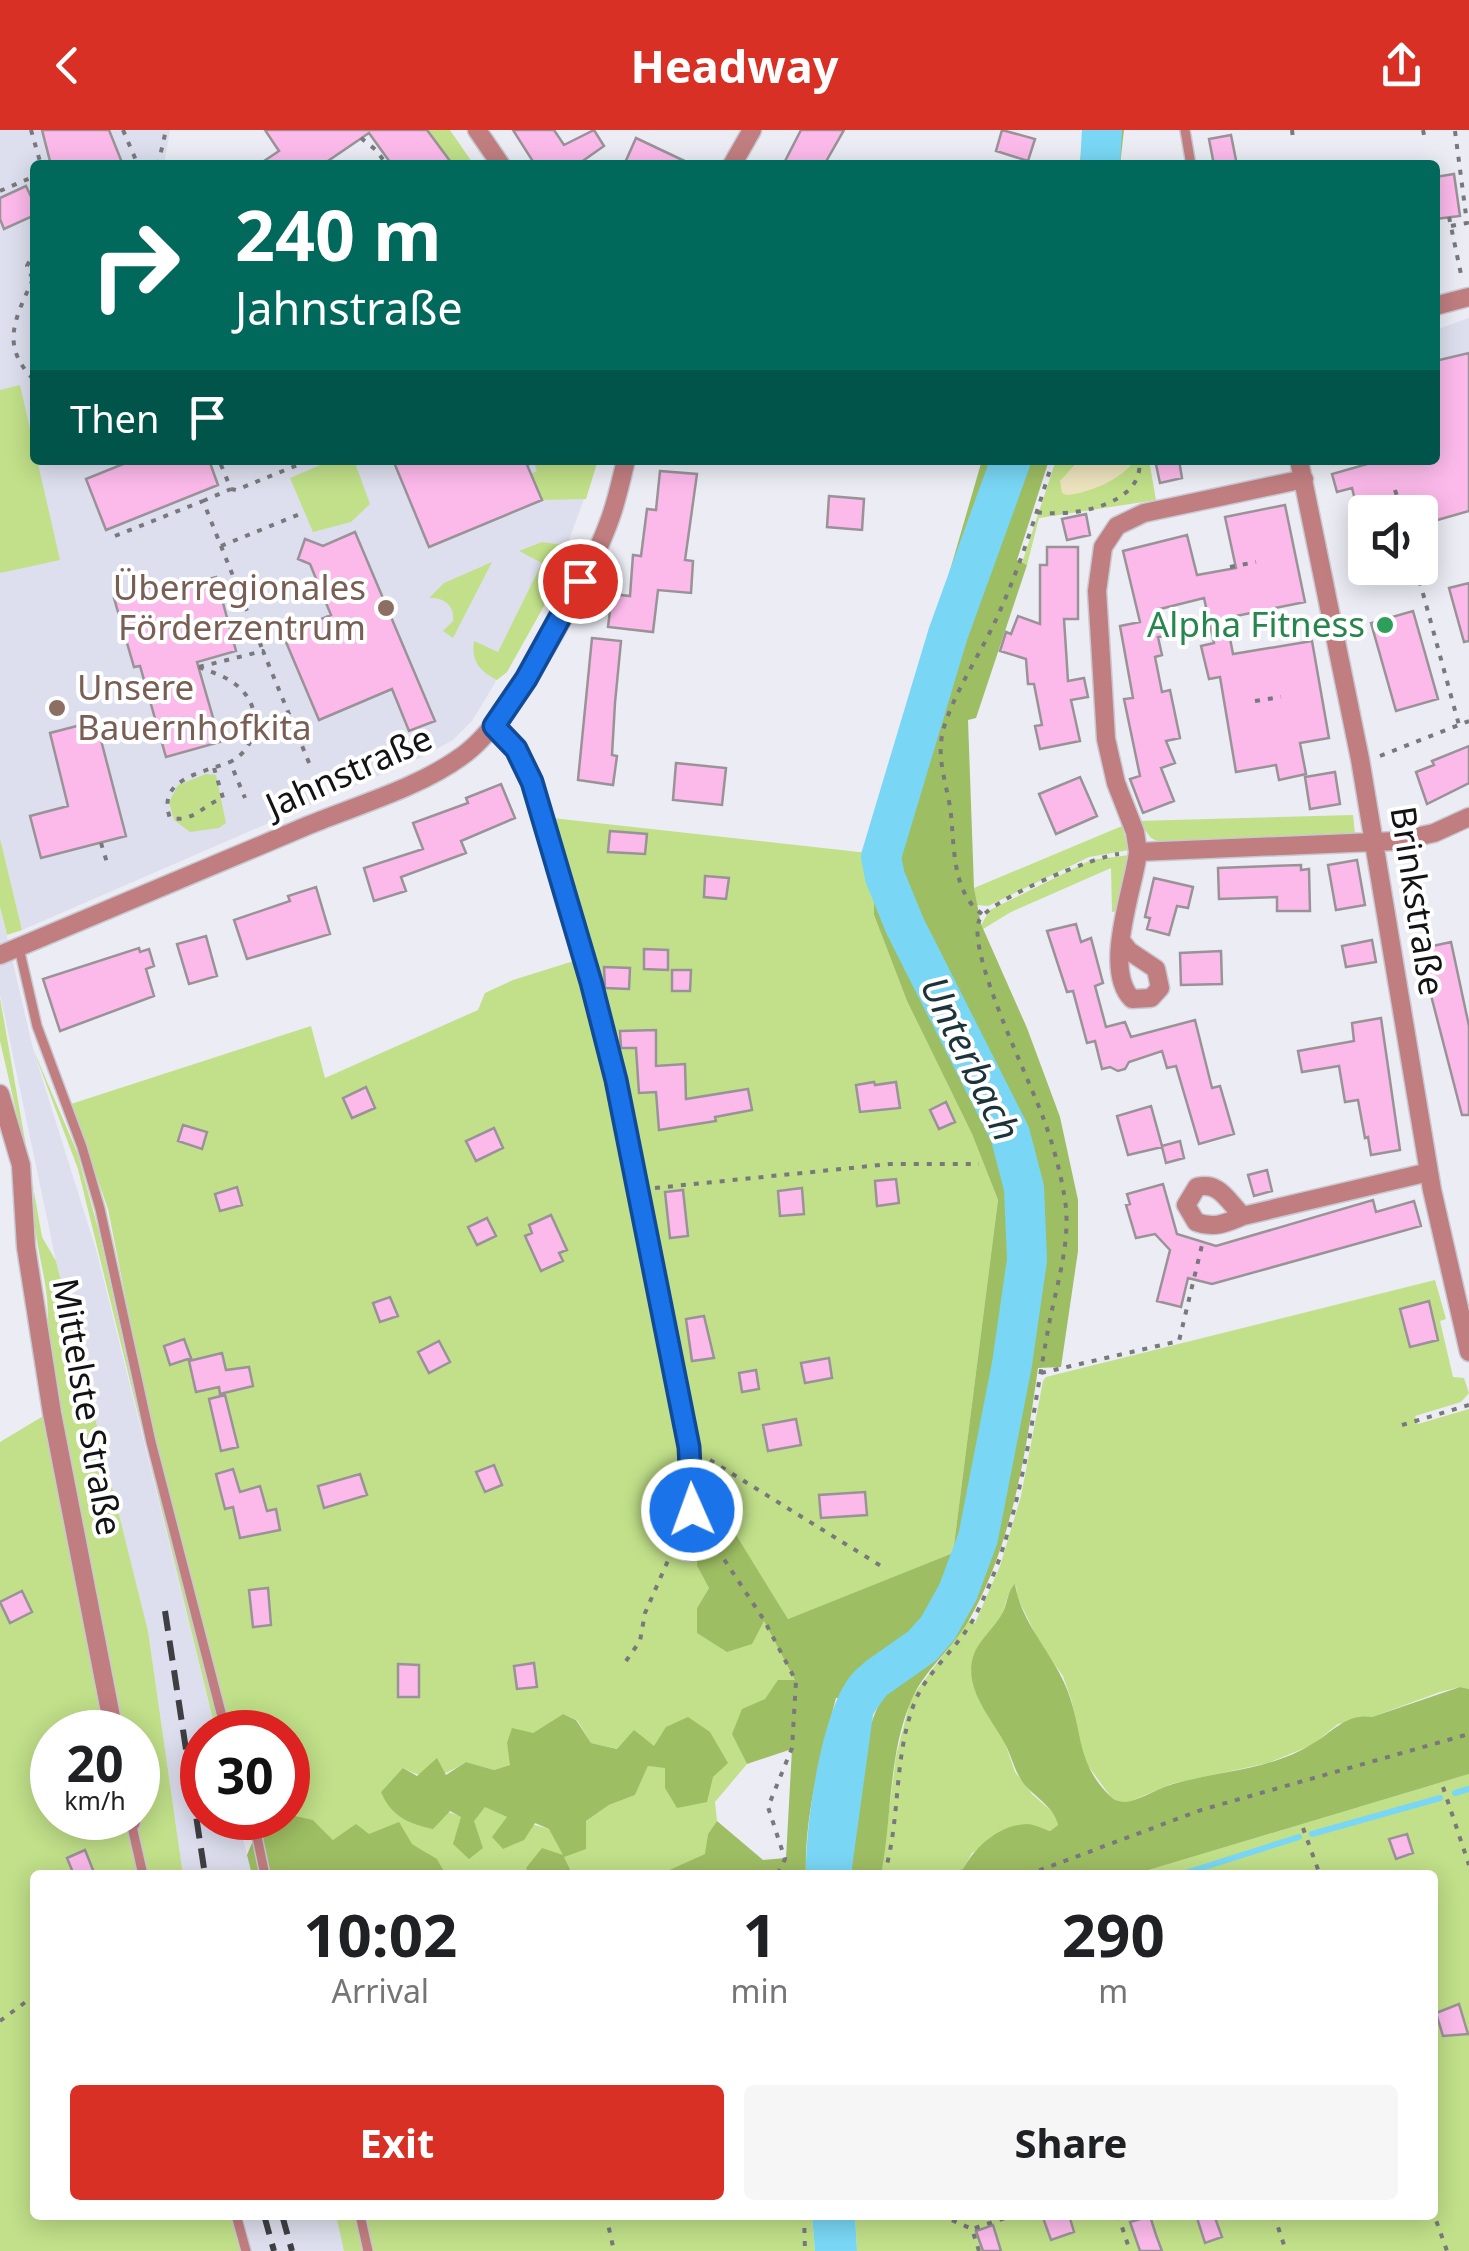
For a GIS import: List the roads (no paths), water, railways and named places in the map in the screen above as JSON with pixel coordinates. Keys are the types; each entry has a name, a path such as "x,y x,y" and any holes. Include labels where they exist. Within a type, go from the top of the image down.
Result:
{"street":[{"path":"477,130 498,160"},
{"path":"735,160 752,130"},
{"path":"1440,305 1468,297"},
{"name":"Jahnstraße","path":"0,955 440,770 462,757 494,726 526,679 594,557 611,518 625,465"},
{"name":"Brinkstraße","path":"1301,465 1360,759 1429,1172 1469,1352"},
{"path":"1122,942 1122,920 1138,852 1106,740 1097,591 1102,547 1117,526 1144,514 1304,480"},
{"path":"494,726 516,749 532,782 616,1080 689,1447 692,1510 682,1548"},
{"path":"1138,852 1374,843 1416,838 1469,816"},
{"name":"Mittelste Straße","path":"0,1094 21,1165 26,1247 52,1413 110,1710"},
{"path":"1244,1216 1216,1186 1206,1184 1197,1187 1186,1205 1196,1222 1220,1226 1244,1216 1429,1172"}],"lane":[{"path":"1185,130 1190,160"},
{"path":"18,947 37,1026 82,1147 100,1209 151,1442 220,1710"},
{"path":"135,1840 143,1870"},
{"path":"258,1840 264,1870"},
{"path":"237,2220 246,2251"},
{"path":"361,2220 368,2251"}],"water":[{"path":"900,1646 922,1646 873,1715 852,1870 806,1870 812,1799 832,1713 853,1673 881,1653"},
{"path":"812,2220 855,2220 857,2251 815,2251"}],"waterway":[{"name":"Unterbach","path":"1100,160 1102,130"},
{"name":"Unterbach","path":"878,1677 922,1646 938,1628 958,1592 978,1538 1012,1364 1027,1260 1024,1188 1010,1134 905,926 881,857 948,634 1009,465"},
{"path":"1455,1793 1469,1789"},
{"path":"1312,1834 1440,1798"},
{"path":"1195,1870 1299,1837"}],"railway":[{"path":"165,1611 204,1870"},
{"path":"265,2220 274,2251"},
{"path":"283,2220 292,2251"}],"place":[{"name":"Überregionales Förderzentrum","path":"386,608"},
{"name":"Alpha Fitness","path":"1385,625"},
{"name":"Unsere Bauernhofkita","path":"57,708"}]}
